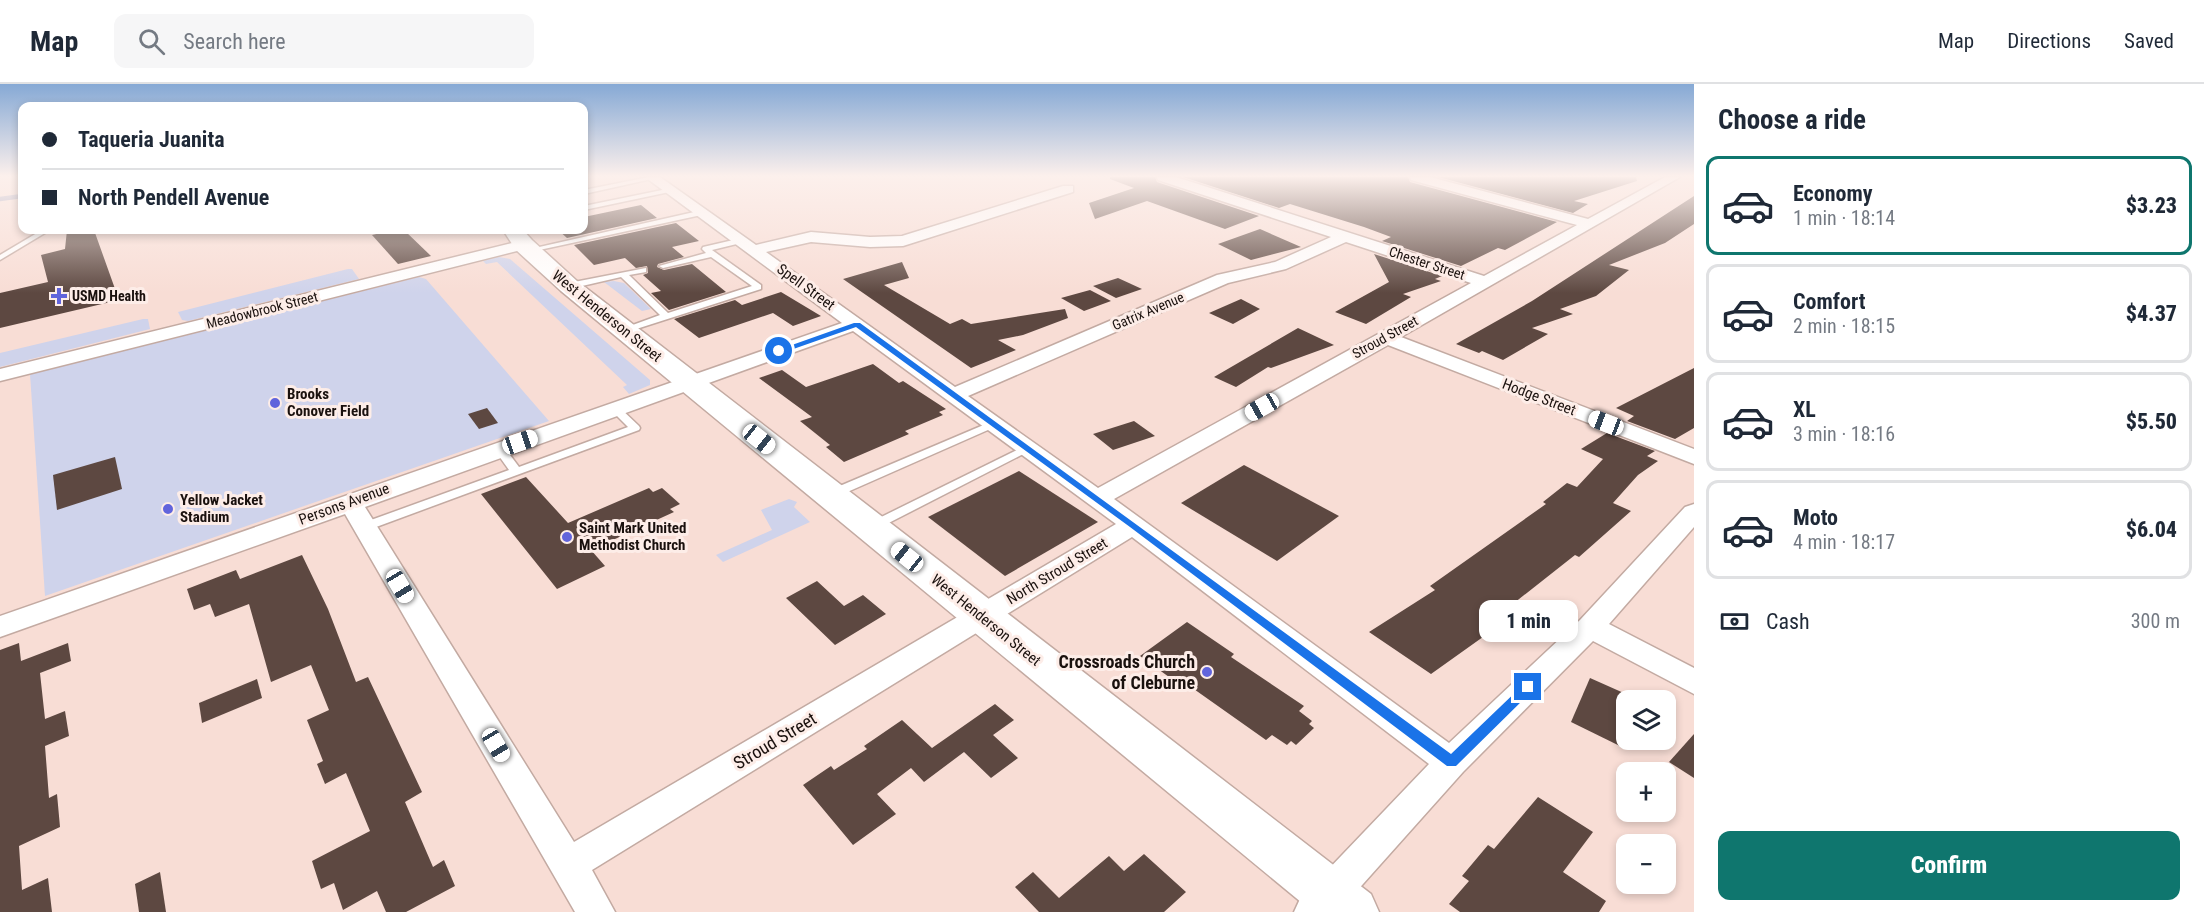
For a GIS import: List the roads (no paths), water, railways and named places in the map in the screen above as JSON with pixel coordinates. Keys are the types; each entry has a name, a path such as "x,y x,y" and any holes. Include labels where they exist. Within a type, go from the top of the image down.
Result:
{"main road":[{"name":"West Henderson Street","path":"522,242 569,286 981,617 1332,906"}],"street":[{"name":"Spell Street","path":"708,216 1133,525 1451,762"},
{"path":"749,245 811,237 870,242 903,241 983,216"},
{"name":"Chester Street","path":"1283,216 1485,282"},
{"path":"1559,216 1590,224"},
{"name":"Stroud Street","path":"1097,499 1606,216"},
{"name":"Gatrix Avenue","path":"953,395 1223,279 1280,266 1346,236"},
{"name":"Meadowbrook Street","path":"0,375 522,242"},
{"name":"Persons Avenue","path":"0,627 357,514 500,449 857,324"},
{"name":"Hodge Street","path":"1385,337 1694,457"},
{"path":"1332,906 1451,762 1590,627 1694,512"},
{"path":"357,514 596,912"},
{"name":"North Stroud Street","path":"981,617 1133,525"},
{"name":"Stroud Street","path":"568,865 981,617"},
{"path":"1590,627 1694,682"}],"lane":[{"path":"588,231 681,216"},
{"path":"0,258 39,234"},
{"path":"522,242 570,234"},
{"path":"624,330 758,287 706,249 749,245"},
{"path":"663,266 712,254"},
{"path":"569,286 602,277 643,270"},
{"path":"624,275 666,316"},
{"path":"357,514 516,471 635,428 615,409"},
{"path":"830,495 993,424"},
{"path":"870,528 1027,448"},
{"path":"500,449 516,471"}],"place":[{"name":"USMD Health","path":"59,296"},
{"name":"Brooks Conover Field","path":"275,403"},
{"name":"Yellow Jacket Stadium","path":"168,509"},
{"name":"Saint Mark United Methodist Church","path":"567,537"},
{"name":"Crossroads Church of Cleburne","path":"1207,672"}]}
